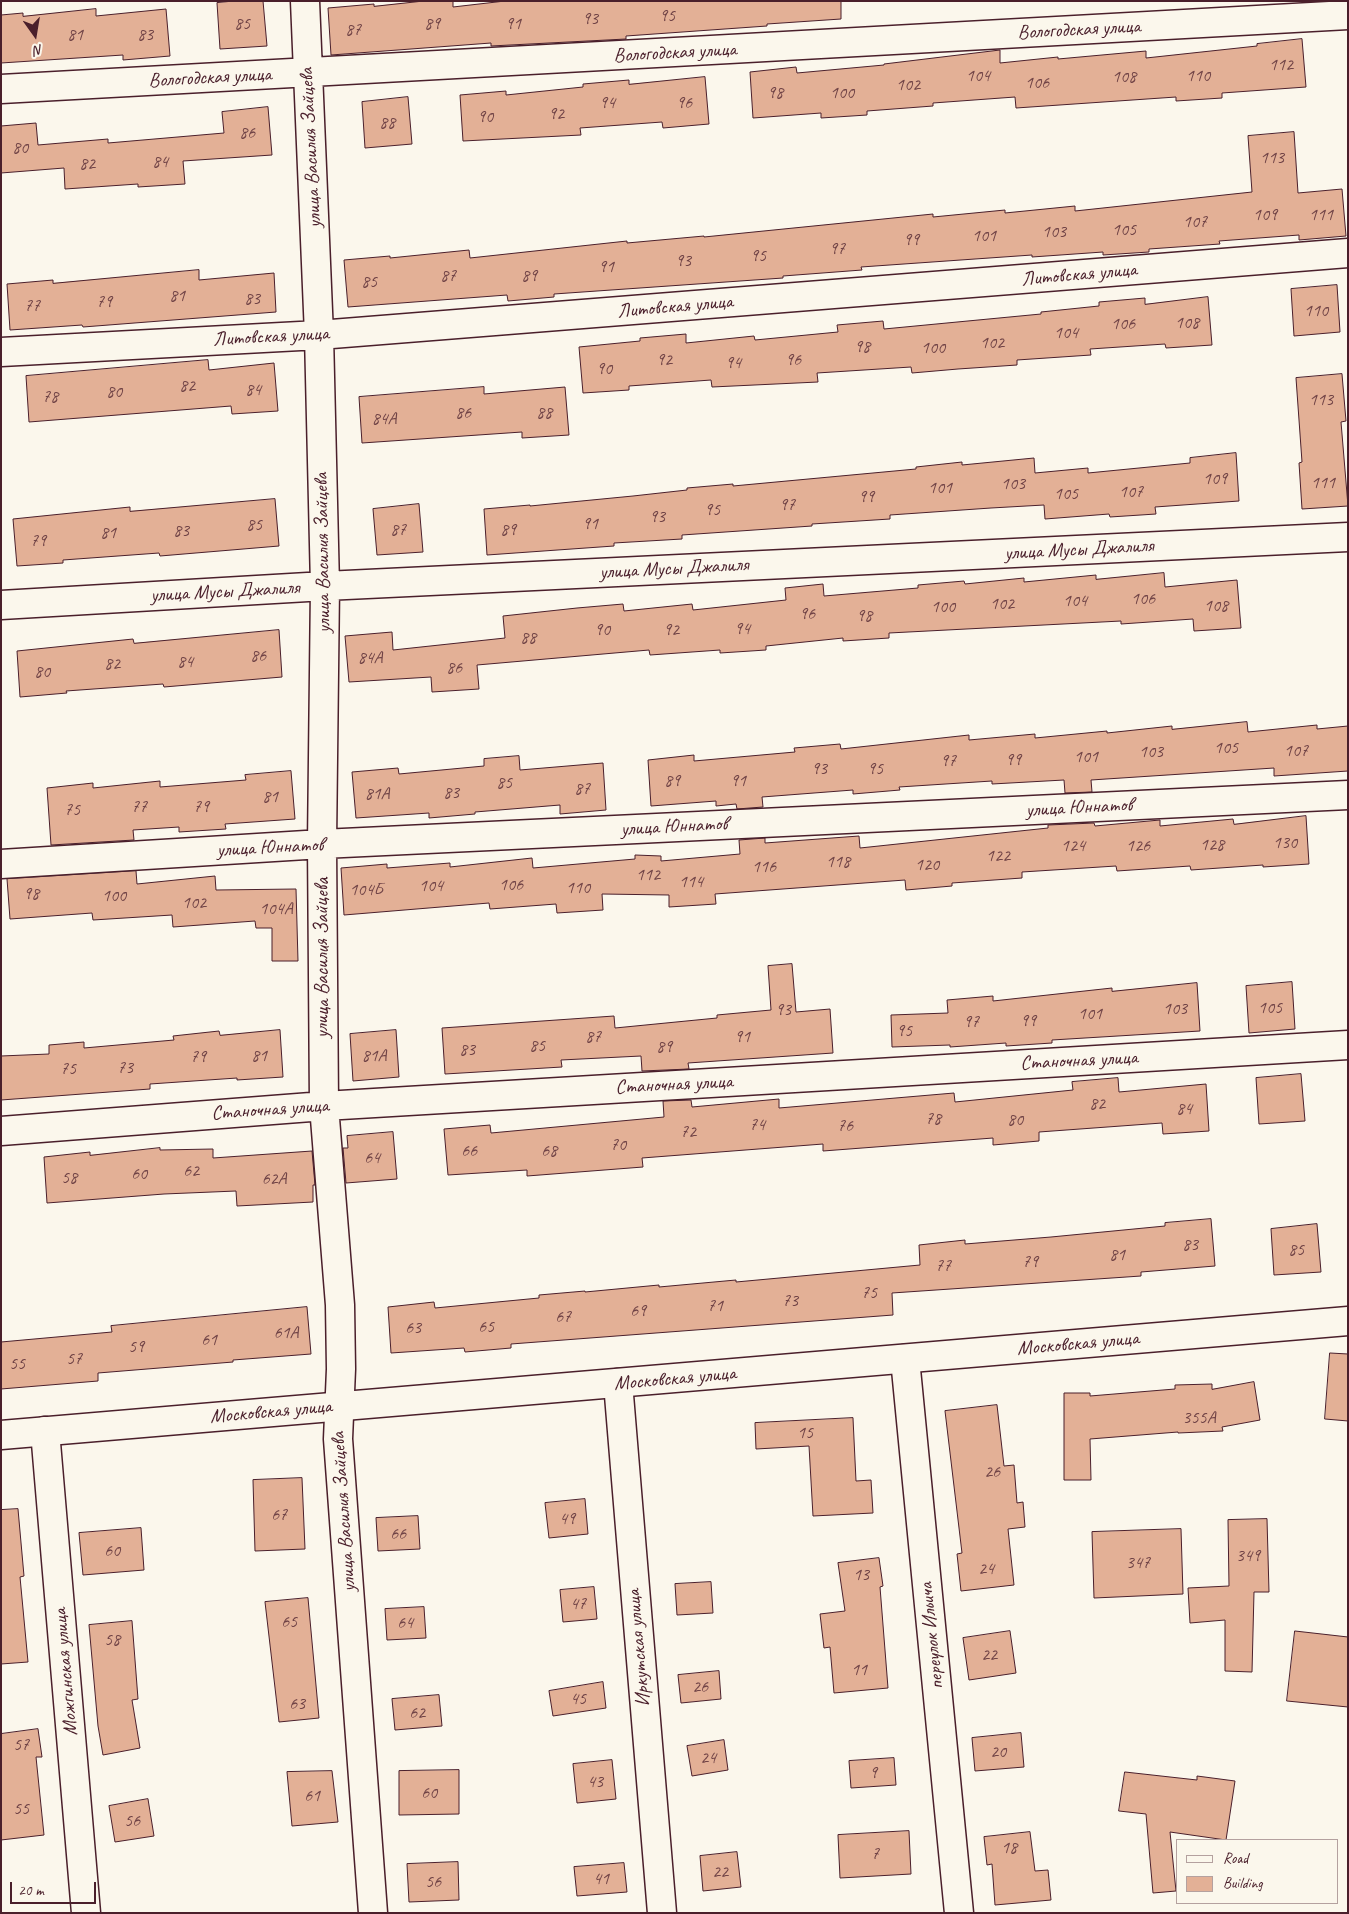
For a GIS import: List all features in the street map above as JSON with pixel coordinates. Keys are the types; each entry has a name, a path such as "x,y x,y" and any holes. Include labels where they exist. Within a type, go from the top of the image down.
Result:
{"street":[{"name":"улица Василия Зайцева","path":"304,1 319,335 325,586 322,844 324,1106 340,1305 341,1369 338,1439 373,1913"},
{"name":"Вологодская улица","path":"1,90 1348,15"},
{"name":"Литовская улица","path":"1,352 319,335 1348,253"},
{"name":"улица Мусы Джалиля","path":"1,605 325,586 1348,537"},
{"name":"улица Юннатов","path":"1,864 322,844 1348,795"},
{"name":"Станочная улица","path":"1,1131 324,1106 1348,1045"},
{"name":"Московская улица","path":"1,1435 1348,1321"},
{"name":"переулок Ильича","path":"905,1359 959,1913"},
{"name":"Иркутская улица","path":"618,1383 662,1913"},
{"name":"Можгинская улица","path":"44,1431 86,1913"}],"building":[{"path":"263,1 267,46 220,49 217,3"},
{"path":"424,1 453,1 453,7 505,1 841,1 841,19 626,36 626,39 491,46 491,43 331,55 328,8"},
{"path":"96,9 96,16 166,9 170,56 123,60 123,55 1,63 1,15 23,13 23,16"},
{"path":"1302,39 1306,87 1222,93 1222,98 1176,101 1176,97 1016,108 1015,97 933,103 933,106 867,111 867,115 821,118 821,113 753,118 750,72 796,67 797,73 884,65 1000,50 1000,63 1146,51 1146,58 1257,46 1257,44"},
{"path":"705,77 709,124 663,128 662,122 580,128 581,135 463,141 460,95 506,91 506,95 583,87 583,84 629,80 629,84"},
{"path":"408,97 412,144 365,148 362,102"},
{"path":"268,107 272,155 183,161 185,184 138,187 138,184 65,189 64,168 1,173 1,126 36,123 38,145 108,139 108,143 224,133 222,112"},
{"path":"1294,132 1298,193 1342,189 1346,236 1299,240 1299,235 1219,241 1220,244 1149,249 1149,252 1103,255 1103,252 1032,257 1032,255 861,267 862,270 783,276 783,278 554,294 554,297 508,301 507,295 348,307 344,260 390,256 390,258 469,250 470,258 627,241 627,243 704,237 933,214 933,217 1005,210 1005,213 1075,206 1075,211 1252,192 1248,136"},
{"path":"199,270 199,280 274,273 276,312 83,327 82,325 10,330 7,284 53,280 53,283"},
{"path":"1337,285 1340,332 1294,336 1291,289"},
{"path":"1208,297 1212,345 1166,348 1165,344 1090,349 1091,355 1017,360 1017,365 912,373 911,367 817,373 818,382 712,387 711,380 629,386 629,390 583,393 579,347 640,341 640,338 686,334 686,343 754,336 755,340 838,332 837,325 883,321 884,329 1041,314 1041,312 1099,306 1099,302 1145,298 1145,304"},
{"path":"208,360 209,370 274,363 278,411 232,414 231,406 29,422 26,376"},
{"path":"1342,374 1346,421 1341,422 1348,506 1302,509 1299,463 1302,462 1296,378"},
{"path":"484,387 484,394 565,387 569,435 522,438 522,432 362,443 359,397"},
{"path":"1236,453 1239,501 1155,507 1156,514 1110,517 1109,514 1045,519 1044,505 991,508 890,515 890,519 812,524 812,526 682,535 682,539 614,543 614,546 487,555 484,509 633,496 687,490 687,488 733,484 733,486 916,469 916,467 962,462 962,465 1034,458 1035,473 1088,468 1088,473 1190,463 1190,458"},
{"path":"275,499 279,546 160,556 159,553 63,560 63,563 17,566 13,519 130,507 130,511"},
{"path":"419,504 423,552 377,555 373,509"},
{"path":"1164,573 1165,587 1237,580 1241,628 1194,631 1193,619 1121,624 1121,621 889,633 889,638 843,641 843,638 766,646 766,650 720,653 720,650 650,655 649,650 477,665 479,689 432,692 431,677 349,682 345,636 392,632 393,650 505,638 503,616 577,608 623,604 624,611 692,604 693,610 786,600 785,588 823,584 824,596 918,588 918,585 964,581 965,584 1024,578 1024,582 1096,575 1096,579"},
{"path":"279,630 282,677 164,687 163,684 66,691 67,693 20,697 17,651 133,639 134,643"},
{"path":"1247,722 1248,732 1317,725 1317,729 1348,726 1348,771 1274,776 1274,768 1091,780 1092,792 1065,793 1064,780 992,784 992,781 899,787 900,790 853,794 853,790 762,797 763,807 737,809 736,804 716,806 716,801 651,806 648,760 694,755 694,761 795,752 794,748 840,744 841,749 969,735 969,740 1035,734 1035,738 1172,726 1172,729"},
{"path":"519,756 520,770 603,763 606,810 560,814 560,805 429,818 429,813 356,818 352,772 398,768 399,774 484,766 484,759"},
{"path":"291,771 295,819 225,824 226,829 179,832 179,827 133,830 134,840 51,845 47,788 93,783 93,788 160,781 160,787 246,780 245,775"},
{"path":"1306,816 1309,864 1191,870 1190,866 1117,871 1116,866 1022,872 1022,878 952,883 952,886 906,890 905,880 715,894 716,904 669,907 669,895 602,894 603,910 557,913 556,904 490,909 489,903 344,915 341,868 387,864 387,868 450,863 450,867 532,858 533,868 635,859 635,855 661,856 661,861 740,854 739,840 765,838 765,843 859,836 860,848 1048,828 1048,825 1094,823 1095,826 1160,820 1160,826 1233,819 1234,824"},
{"path":"136,871 137,884 215,876 216,890 296,889 298,961 272,961 272,928 256,928 255,921 173,927 172,915 93,920 92,913 10,919 7,879"},
{"path":"792,964 796,1012 830,1009 833,1053 688,1063 689,1069 642,1071 641,1056 561,1060 562,1067 445,1074 442,1028 614,1016 615,1028 717,1018 717,1015 771,1010 768,966"},
{"path":"1292,982 1295,1029 1249,1033 1246,986"},
{"path":"1197,983 1200,1031 1052,1040 1052,1043 1006,1046 1006,1043 950,1047 950,1045 892,1047 891,1015 948,1013 947,1000 993,996 993,1001 1112,988 1112,991"},
{"path":"280,1030 283,1077 150,1084 150,1089 1,1100 1,1056 49,1054 49,1045 84,1042 84,1048 174,1040 173,1036 219,1031 220,1035"},
{"path":"396,1030 399,1077 353,1081 350,1034"},
{"path":"1301,1074 1305,1121 1259,1124 1256,1078"},
{"path":"1118,1078 1119,1092 1206,1084 1209,1131 1163,1134 1162,1123 1039,1132 1039,1141 993,1145 993,1138 823,1151 823,1144 642,1158 643,1167 527,1176 527,1170 448,1175 444,1129 490,1125 491,1133 664,1117 663,1101 691,1100 692,1107 779,1099 779,1108 954,1093 955,1102 1073,1090 1072,1082"},
{"path":"393,1132 397,1179 346,1183 343,1148 348,1148 347,1136"},
{"path":"160,1148 160,1150 213,1149 213,1158 312,1151 315,1185 313,1185 313,1202 237,1206 236,1191 164,1194 47,1203 44,1157 90,1152 90,1155"},
{"path":"1211,1219 1215,1266 1141,1272 1141,1276 892,1293 893,1315 511,1344 511,1348 465,1352 464,1348 391,1353 388,1307 434,1302 435,1308 539,1298 539,1295 659,1285 659,1287 736,1280 736,1282 920,1265 919,1245 965,1240 965,1244 1051,1237 1165,1226 1165,1223"},
{"path":"1317,1224 1321,1272 1274,1275 1271,1229"},
{"path":"307,1307 311,1354 98,1373 98,1381 1,1389 1,1342 112,1332 111,1326"},
{"path":"1330,1353 1348,1354 1348,1421 1325,1419"},
{"path":"1254,1382 1260,1420 1222,1427 1223,1431 1178,1432 1090,1439 1091,1480 1064,1480 1064,1393 1090,1393 1090,1396 1175,1389 1175,1385 1212,1384 1212,1389"},
{"path":"997,1405 1004,1466 1014,1465 1017,1503 1023,1502 1025,1527 1008,1529 1014,1585 961,1591 957,1554 962,1553 945,1411"},
{"path":"853,1418 856,1481 871,1480 873,1513 813,1516 809,1446 756,1449 755,1423"},
{"path":"302,1478 305,1549 255,1551 253,1480"},
{"path":"585,1499 588,1534 549,1538 545,1503"},
{"path":"18,1509 24,1576 20,1577 28,1662 1,1664 1,1510"},
{"path":"418,1516 420,1549 378,1551 376,1518"},
{"path":"1267,1519 1269,1592 1254,1592 1252,1672 1225,1671 1225,1620 1190,1623 1188,1588 1229,1586 1228,1520"},
{"path":"141,1528 144,1570 83,1575 79,1533"},
{"path":"1181,1529 1183,1594 1094,1598 1092,1532"},
{"path":"879,1558 883,1586 880,1587 888,1688 834,1693 830,1647 824,1648 820,1614 845,1611 838,1563"},
{"path":"711,1582 713,1613 677,1615 675,1584"},
{"path":"594,1587 597,1619 563,1622 560,1590"},
{"path":"308,1598 319,1718 279,1722 265,1602"},
{"path":"424,1607 426,1638 387,1640 385,1609"},
{"path":"132,1621 138,1699 132,1700 140,1748 103,1755 98,1726 89,1625"},
{"path":"1010,1631 1016,1673 969,1680 963,1638"},
{"path":"1295,1631 1348,1637 1348,1707 1287,1701"},
{"path":"719,1671 721,1699 681,1703 678,1675"},
{"path":"603,1682 606,1708 553,1716 549,1691"},
{"path":"439,1695 442,1726 395,1730 392,1699"},
{"path":"38,1729 42,1757 36,1757 44,1835 1,1840 1,1734"},
{"path":"1021,1733 1024,1767 975,1771 972,1738"},
{"path":"724,1740 728,1770 692,1776 687,1746"},
{"path":"894,1758 896,1785 851,1788 849,1761"},
{"path":"612,1760 616,1799 577,1803 573,1764"},
{"path":"459,1770 459,1814 399,1815 399,1771"},
{"path":"332,1771 338,1822 292,1826 287,1772"},
{"path":"1125,1772 1197,1780 1197,1776 1235,1781 1226,1839 1170,1832 1176,1891 1153,1893 1146,1814 1119,1811"},
{"path":"148,1799 154,1836 115,1842 109,1806"},
{"path":"909,1831 911,1874 840,1878 838,1835"},
{"path":"1030,1832 1035,1871 1048,1870 1051,1900 995,1905 992,1864 987,1865 984,1837"},
{"path":"737,1852 741,1887 703,1891 700,1856"},
{"path":"458,1862 459,1900 409,1902 407,1864"},
{"path":"624,1863 627,1892 577,1896 574,1867"}]}
